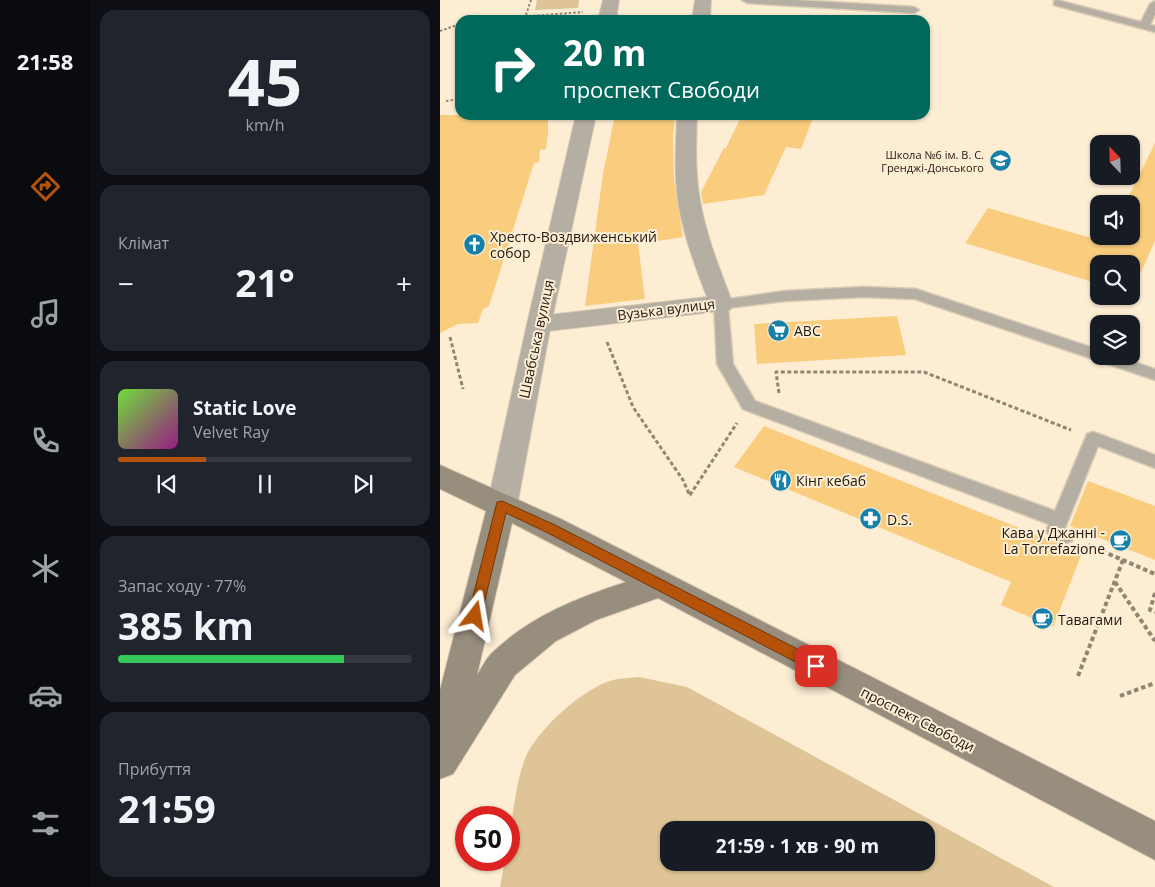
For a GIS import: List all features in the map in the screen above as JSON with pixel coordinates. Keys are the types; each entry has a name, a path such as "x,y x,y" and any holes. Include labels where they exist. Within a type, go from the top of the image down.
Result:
{"main road":[{"name":"проспект Свободи","path":"440,476 550,528 1155,841"},
{"path":"440,758 502,506"},
{"path":"440,762 503,664 545,630 586,609 658,585"}],"street":[{"path":"702,15 703,0"},
{"name":"Швабська вулиця","path":"502,506 539,324 585,120"},
{"name":"Вузька вулиця","path":"539,324 721,304 705,261 691,212 686,145 687,120"}],"lane":[{"path":"747,0 914,10"},
{"path":"1057,3 1150,27 1155,4"},
{"path":"1059,520 749,405 725,364 721,304 785,296 854,292 916,294 1090,353"},
{"path":"1126,365 1155,375"},
{"path":"1066,536 1054,531 1093,438 1155,462"}],"path":[{"path":"532,0 526,15 609,9"},
{"path":"440,31 455,26"},
{"path":"446,101 455,100"},
{"path":"598,318 633,407 683,480 690,496 749,405"},
{"path":"450,337 463,389"},
{"path":"781,417 776,372 924,372 1093,438"},
{"path":"1086,544 1155,574"},
{"path":"1078,676 1123,560"},
{"path":"1115,581 1155,642"},
{"path":"1155,593 1150,610 1155,612"},
{"path":"1120,696 1155,683"}],"shaded area":[{"path":"537,0 579,0 578,8 535,10"},
{"path":"639,677 687,687 933,821 660,821 660,871 935,871 935,822 1054,887 500,887 503,871 520,871 520,806 514,806 523,764 533,743 552,721 576,700 601,684 623,678"}],"building":[{"name":"Хресто-Воздвиженський собор","path":"440,115 455,115 455,120 548,120 546,149 540,150 539,162 534,163 489,306 483,309 478,323 458,324 440,333"},
{"path":"614,120 675,120 674,179 683,237 638,244 645,299 585,306 603,174"},
{"path":"740,120 812,120 801,149 786,147 764,195 703,204 701,192 724,148 726,148"},
{"path":"1155,143 1155,241 1140,274 1140,255 1090,255 1090,281 965,243 988,208 1090,238 1090,245 1140,245 1140,195 1129,195 1134,185 1140,185 1140,174"},
{"path":"897,316 906,355 757,364 754,324"},
{"path":"764,426 1082,553 1053,627 1001,605 1011,582 734,467"},
{"path":"1088,481 1155,506 1155,560 1070,526"}],"place":[{"name":"Школа №6 ім. В. С. Гренджі-Донського","path":"1000,160"},
{"name":"Хресто-Воздвиженський собор","path":"474,244"},
{"name":"ABC","path":"778,330"},
{"name":"Кінг кебаб","path":"780,480"},
{"name":"D.S.","path":"871,519"},
{"name":"Кава у Джанні - La Torrefazione","path":"1121,540"},
{"name":"Тавагами","path":"1042,619"}],"route":[{"path":"475,616 502,506 550,528 816,666"}]}
